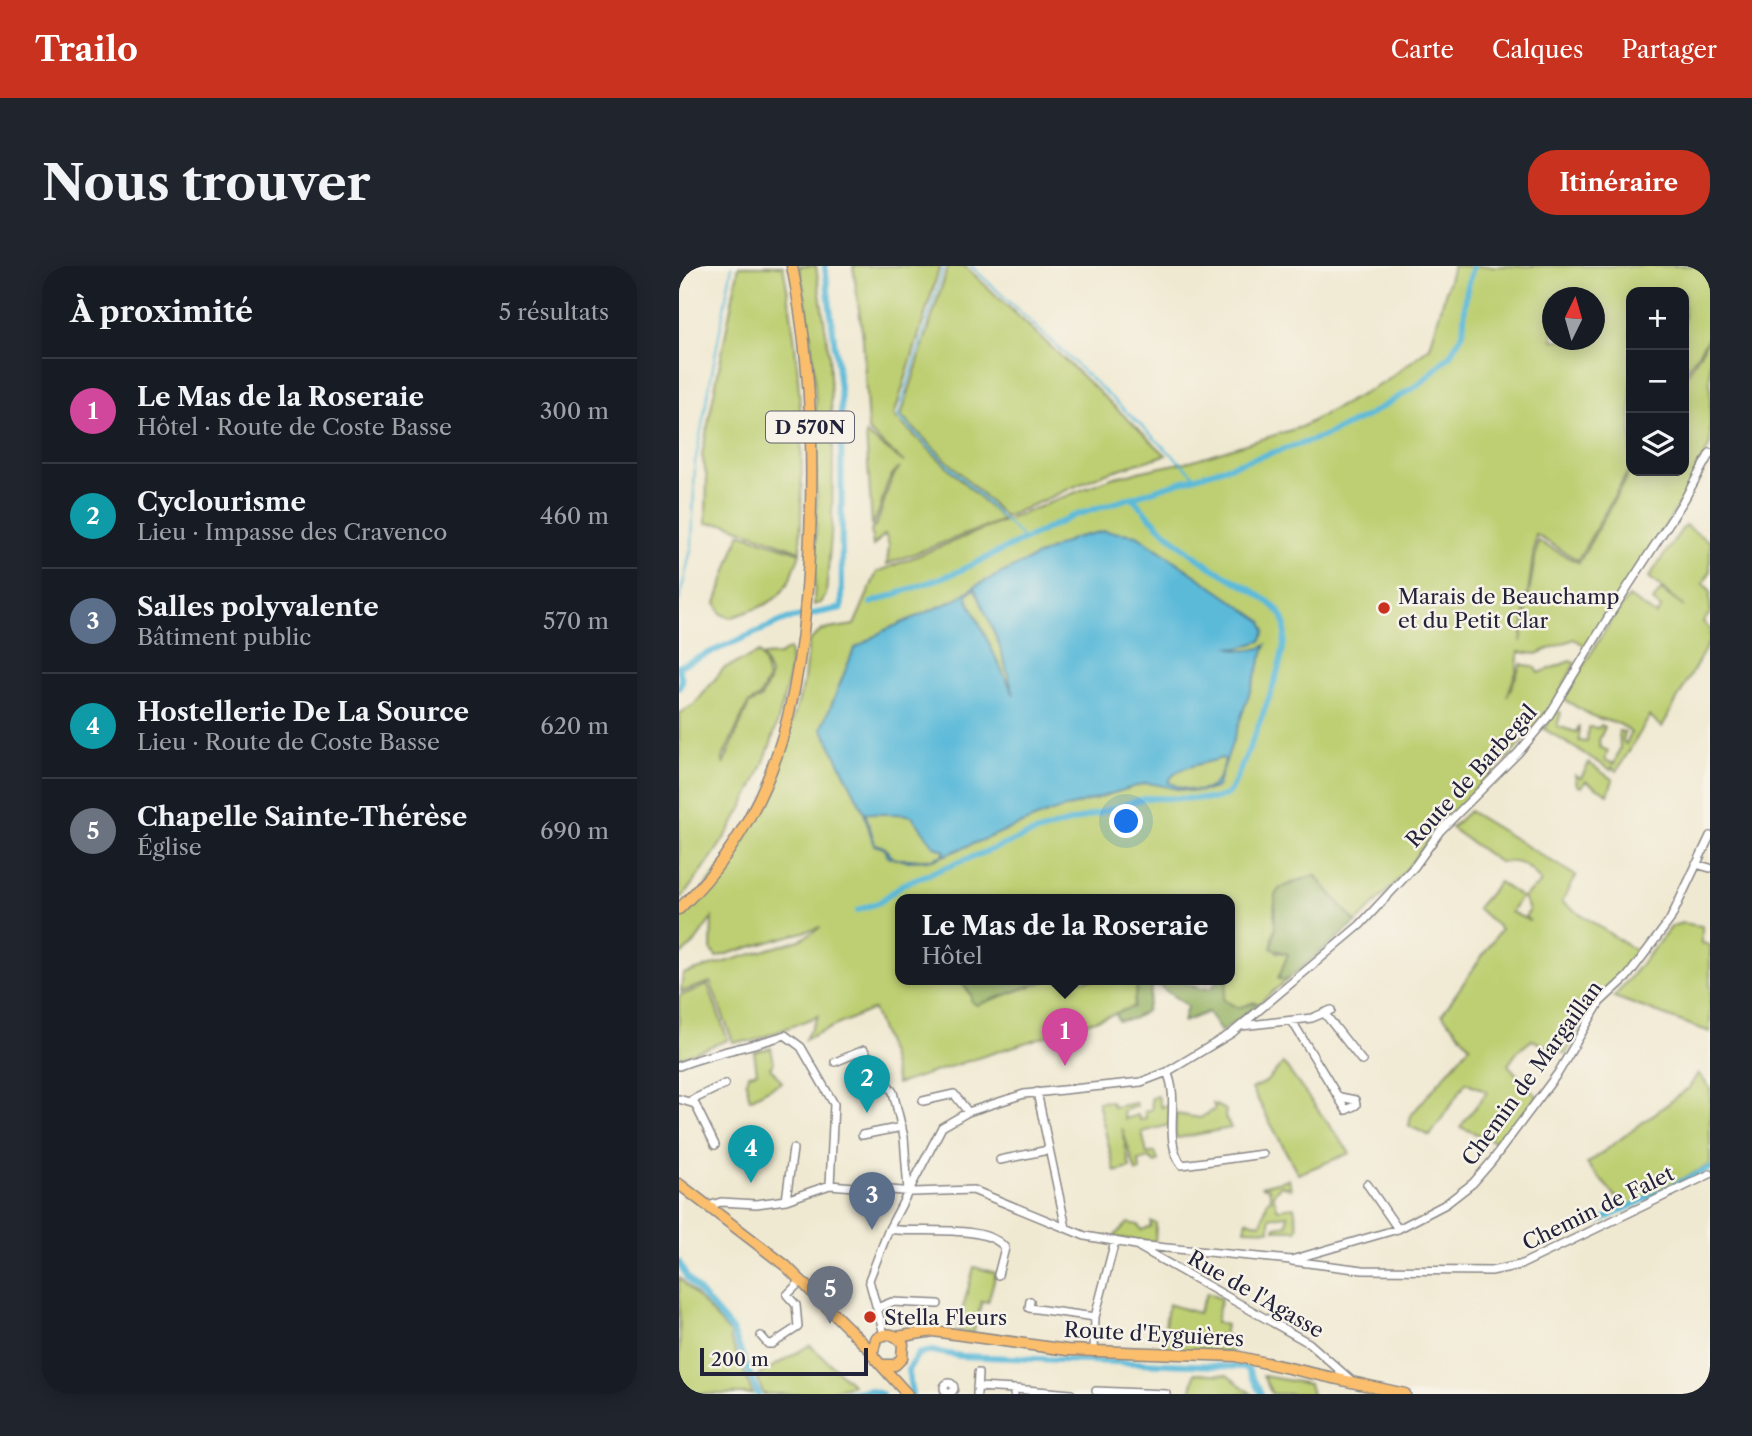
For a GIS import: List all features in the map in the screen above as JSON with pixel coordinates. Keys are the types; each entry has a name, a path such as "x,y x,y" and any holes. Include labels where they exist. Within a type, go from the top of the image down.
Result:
{"main road":[{"name":"D 570N","path":"679,909 711,874 760,796 791,713 803,641 811,508 810,415 804,335 792,266"},
{"path":"679,1184 801,1280 871,1351 874,1360 905,1392"},
{"path":"849,1330 859,1336 897,1337 904,1348 898,1378 905,1392"},
{"name":"Route d'Eyguières","path":"897,1337 924,1332 1094,1352 1235,1356 1352,1381 1385,1392 1405,1394"},
{"name":"Route d'Eyguières","path":"904,1348 918,1336 941,1334"},
{"path":"871,1351 880,1336"},
{"path":"881,1366 899,1363"}],"street":[{"name":"Route de Barbegal","path":"880,1336 877,1308 869,1280 889,1229 942,1127 968,1112 1000,1100 1037,1092 1141,1082 1167,1072 1241,1026 1360,925 1415,866 1440,831 1539,729 1652,552 1710,453"},
{"name":"Chemin de Margaillan","path":"830,1185 908,1191 978,1192 1086,1236 1136,1245 1291,1260 1398,1229 1432,1214 1473,1183 1492,1161 1558,1073 1601,1002 1627,977 1670,920 1710,836"},
{"path":"1696,864 1710,868"},
{"path":"1241,1026 1292,1021 1328,1012 1362,1061"},
{"path":"1292,1021 1341,1097"},
{"path":"679,1066 711,1053 752,1046 785,1035 796,1040 834,1104 830,1185 786,1200 756,1204 721,1202 708,1206"},
{"path":"835,1062 864,1050 894,1092 902,1127 908,1191"},
{"path":"1167,1072 1173,1093 1174,1141 1182,1166 1263,1154"},
{"path":"690,1101 725,1084"},
{"path":"1037,1092 1066,1228"},
{"path":"923,1101 954,1094 968,1112"},
{"path":"679,1099 695,1104 715,1145"},
{"path":"862,1135 902,1127"},
{"path":"786,1200 793,1149"},
{"path":"1000,1160 1048,1150"},
{"name":"Chemin de Falet","path":"1291,1260 1324,1267 1465,1271 1520,1265 1710,1174"},
{"path":"1367,1184 1398,1229"},
{"path":"894,1190 900,1208"},
{"path":"889,1229 954,1230 999,1242 1005,1248 998,1275"},
{"path":"1094,1352 1095,1317 1115,1241"},
{"name":"Rue de l'Agasse","path":"1136,1245 1309,1343 1352,1381"},
{"path":"1314,1254 1324,1267"},
{"path":"761,1336 768,1344 772,1344 798,1327 796,1305 787,1295 801,1280"},
{"path":"877,1308 904,1301 938,1304"},
{"path":"1030,1301 1029,1308 1095,1317"},
{"path":"978,1373 977,1391 1071,1394"},
{"path":"1096,1391 1167,1394"}],"green space":[{"path":"739,266 783,266 798,372 802,480 800,551 727,524 706,523 707,478 702,455"},
{"path":"799,266 816,266 829,354 833,447 832,524 826,595 821,603 814,605 817,435 812,350"},
{"path":"853,266 940,266 894,416 1003,520 887,564 889,545 885,534 873,546 871,530 879,519 890,483 900,467 889,479 872,525 866,434 905,463 868,431 863,338"},
{"path":"948,266 965,266 1166,455 1106,473 1005,517 901,416"},
{"path":"1453,266 1710,266 1710,335 1689,366 1689,287 1626,287 1626,475 1578,560 1536,535 1521,642 1538,541 1579,563 1628,476 1689,476 1689,372 1710,337 1710,444 1694,479 1654,545 1586,646 1574,639 1536,654 1519,652 1516,672 1507,697 1521,664 1536,668 1539,673 1570,661 1575,663 1553,706 1528,736 1437,830 1396,882 1356,923 1315,875 1279,891 1274,905 1275,930 1272,938 1277,952 1288,954 1278,979 1287,980 1258,1004 1255,1002 1238,1008 1223,1000 1225,985 1235,985 1235,970 1240,962 1235,958 1235,894 895,894 895,985 963,985 977,1005 1033,985 1137,985 1133,1008 897,1084 890,1055 873,1009 805,1039 818,1016 753,1041 733,1042 710,982 681,992 683,974 800,940 821,927 716,957 711,949 712,918 692,946 679,956 679,918 734,852 773,785 803,686 809,641 822,630 854,625 877,572 1114,477 1190,461 1301,427 1385,382 1430,347"},
{"path":"1685,525 1710,542 1710,572 1703,584 1710,590 1710,613 1703,622 1710,629 1710,640 1662,727 1650,716 1617,771 1612,767 1611,770 1544,729 1557,711 1561,713 1557,726 1576,732 1579,726 1579,741 1587,742 1588,727 1605,727 1599,740 1600,747 1608,751 1605,760 1614,764 1620,748 1619,731 1625,732 1623,741 1626,744 1631,733 1623,726 1595,717 1563,699 1615,614 1629,597 1656,615 1661,608 1653,601 1661,590 1684,607 1649,577"},
{"path":"740,533 800,553 789,581 777,597 769,603 730,618 721,614 716,603"},
{"path":"789,649 788,682 766,757 729,831 679,901 679,714 695,704 724,668 759,653 768,680 759,697 748,704 723,757 723,765 749,704 761,698 769,682 770,674 762,656 779,655"},
{"path":"1589,763 1613,780 1608,794 1586,781 1581,787 1577,785 1575,775 1581,778"},
{"path":"1469,811 1576,876 1562,902 1639,953 1586,1015 1566,1054 1532,1040 1518,1051 1508,1065 1538,1097 1499,1143 1460,1127 1487,1092 1466,1082 1430,1136 1409,1126 1411,1115 1470,1046 1442,1014 1501,929 1477,908 1499,882 1521,897 1511,912 1530,921 1525,917 1529,910 1523,897 1541,883 1524,865 1499,862 1451,828"},
{"path":"1315,875 1356,923 1287,980 1278,979 1288,954 1271,948 1275,931 1275,895 1280,888"},
{"path":"1682,923 1702,926 1702,943 1710,945 1710,1032 1614,997 1672,926"},
{"path":"708,985 728,1040 679,1058 679,996"},
{"path":"964,985 1033,985 977,1005 971,1002 971,995"},
{"path":"1137,985 1158,985 1152,987 1146,1011 1132,1019 1118,1021 1115,1013 1133,1007"},
{"path":"1158,985 1190,985 1200,989 1227,985 1223,1000 1238,1008 1255,1002 1258,1004 1221,1032 1208,1012 1183,1022 1187,1006"},
{"path":"771,1048 774,1063 770,1067 782,1082 750,1099 746,1082 749,1074 757,1072 754,1052"},
{"path":"1283,1063 1350,1153 1298,1174 1252,1089 1266,1082"},
{"path":"1698,1073 1710,1088 1710,1165 1625,1207 1587,1164 1689,1088"},
{"path":"1158,1096 1161,1107 1170,1105 1169,1125 1142,1132 1147,1154 1155,1152 1158,1161 1155,1163 1149,1158 1139,1161 1140,1171 1136,1172 1122,1128 1130,1168 1115,1172 1098,1102 1111,1101 1113,1107 1136,1103 1137,1106 1123,1111 1125,1119 1138,1115 1140,1120 1146,1118 1145,1111 1152,1109 1151,1098"},
{"path":"1213,1104 1226,1110 1225,1117 1231,1128 1178,1138 1175,1135 1176,1114 1200,1118 1215,1109"},
{"path":"1289,1179 1291,1189 1281,1185 1273,1195 1278,1209 1294,1207 1298,1227 1296,1230 1275,1230 1275,1227 1287,1225 1288,1215 1270,1217 1270,1230 1245,1229 1247,1220 1261,1224 1268,1200 1271,1200 1269,1188 1261,1186"},
{"path":"1151,1222 1156,1223 1155,1242 1116,1238 1115,1235 1128,1223 1138,1225 1141,1230 1150,1227"},
{"path":"974,1267 996,1273 988,1302 982,1301 973,1333 957,1330"},
{"path":"679,1277 732,1335 730,1338 753,1394 680,1394"},
{"path":"1207,1293 1221,1299 1216,1322 1226,1325 1224,1335 1235,1338 1232,1352 1162,1350 1168,1304 1198,1313"},
{"path":"810,1345 853,1385 818,1394 763,1394 757,1376"},
{"path":"1195,1373 1227,1375 1252,1394 1190,1394"},
{"path":"1263,1376 1309,1384 1312,1394 1272,1394"}],"water":[{"path":"1104,531 1137,535 1262,621 1265,631 1261,641 1239,648 1230,647 1248,650 1266,645 1217,787 1208,790 1199,791 1190,791 1146,783 1049,813 933,860 897,859 932,859 943,855 945,851 934,846 912,816 865,812 875,844 884,847 893,858 888,857 884,848 874,845 863,810 822,728 854,649 883,631 957,599 975,586 1074,538","holes":["975,589 999,644 1014,695 967,598 968,593","1222,758 1225,760 1218,780 1212,786 1197,791 1168,782 1185,768"]}],"waterway":[{"path":"679,601 692,545 695,463 732,266"},
{"path":"679,666 787,619 842,608 841,397 825,266"},
{"path":"944,266 898,416 1025,540"},
{"path":"971,266 1196,477"},
{"path":"871,603 955,573 1073,516 1322,437 1367,416 1420,384 1450,355 1463,333 1466,294 1473,266"},
{"path":"1132,498 1141,507"},
{"path":"858,910 880,902 903,884 1034,833 1146,798 1213,799 1226,795 1232,789 1277,675 1285,630 1282,616 1260,595 1211,567 1185,548 1145,511"},
{"path":"679,668 682,681 679,688"},
{"path":"1599,1221 1710,1168"},
{"path":"679,1262 687,1278 732,1330 758,1394"},
{"path":"912,1394 908,1370 918,1354 932,1351 960,1356 1243,1367 1248,1369 1261,1394"},
{"path":"845,1394 869,1390 882,1394"}],"place":[{"name":"Marais de Beauchamp et du Petit Clar","path":"1384,608"},
{"name":"Le Mas de la Roseraie","path":"1065,1066"},
{"name":"Cyclourisme","path":"867,1113"},
{"name":"Hostellerie De La Source","path":"751,1183"},
{"name":"Salles polyvalente","path":"872,1230"},
{"name":"Stella Fleurs","path":"870,1317"},
{"name":"Chapelle Sainte-Thérèse","path":"830,1324"}]}
